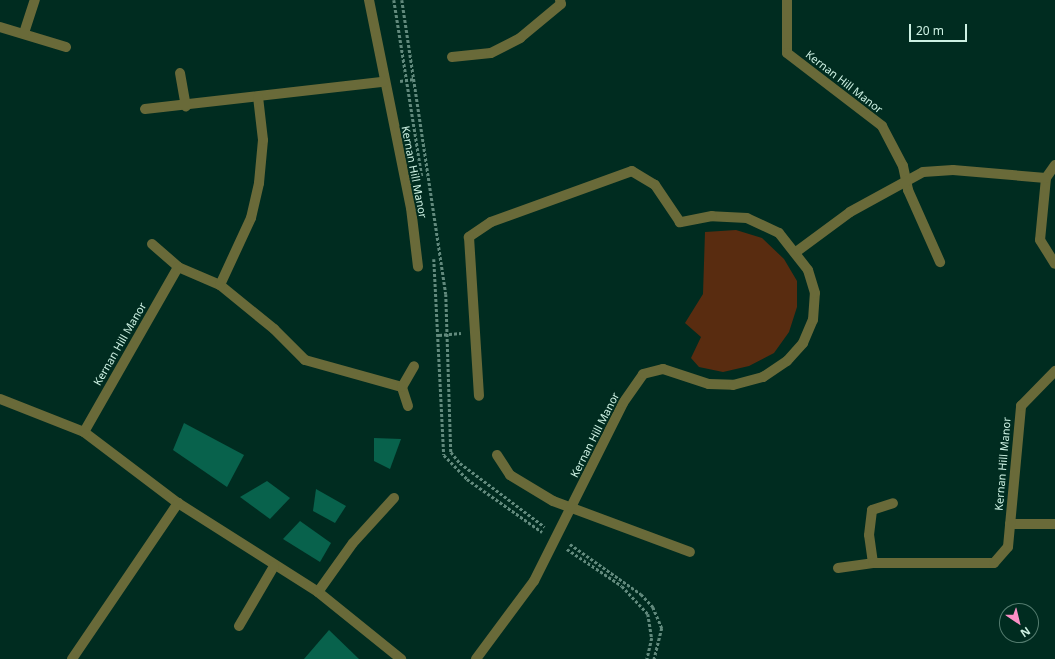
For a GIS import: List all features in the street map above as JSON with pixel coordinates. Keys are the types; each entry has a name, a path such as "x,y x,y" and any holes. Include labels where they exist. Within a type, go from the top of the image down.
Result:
{"street":[{"path":"24,33 35,0"},
{"name":"Kernan Hill Manor","path":"370,0 383,82 411,208 418,267"},
{"path":"452,57 491,53 520,38 561,4 560,0"},
{"name":"Kernan Hill Manor","path":"787,0 787,53 882,126 903,166 906,179 940,262"},
{"path":"0,27 24,33 66,47"},
{"path":"180,73 186,106"},
{"path":"145,109 186,106 383,82"},
{"path":"220,285 250,218 259,183 263,140 258,97"},
{"path":"1055,165 1046,178 1040,240 1055,264"},
{"path":"796,252 850,212 906,179 923,172 953,170 1046,178"},
{"name":"Kernan Hill Manor","path":"476,659 534,581 573,506 623,403 643,374 663,369 709,384 733,385 763,377 791,356 803,343 813,320 815,293 808,270 796,252 779,233 747,218 712,216 680,222 655,185 632,172 491,222 469,238 479,396"},
{"path":"152,244 178,267 220,285 274,329 305,360 402,387"},
{"name":"Kernan Hill Manor","path":"84,432 178,267"},
{"path":"408,406 402,387 414,366"},
{"name":"Kernan Hill Manor","path":"838,568 873,563 994,563 1008,547 1021,406 1055,371"},
{"path":"0,399 84,432 178,503 274,566 318,592 401,659"},
{"path":"497,455 510,475 553,501 573,506 690,552"},
{"path":"318,592 353,543 394,498"},
{"path":"72,659 178,503"},
{"path":"873,563 870,535 872,510 893,503"},
{"name":"Kernan Hill Manor","path":"1010,524 1055,524"},
{"path":"240,626 274,566"}],"path":[{"path":"439,335 475,331"}],"shaded area":[{"path":"736,230 762,238 784,259 797,281 797,307 789,332 774,353 749,366 723,372 699,367 691,358 701,337 685,323 703,294 705,232"}],"building":[{"path":"184,423 244,455 227,487 173,450"},
{"path":"374,438 401,439 390,469 374,461"},
{"path":"267,481 290,498 270,519 240,497"},
{"path":"316,489 346,506 335,523 313,511"},
{"path":"300,521 331,543 320,562 283,539"},
{"path":"329,630 359,659 304,659"}]}
